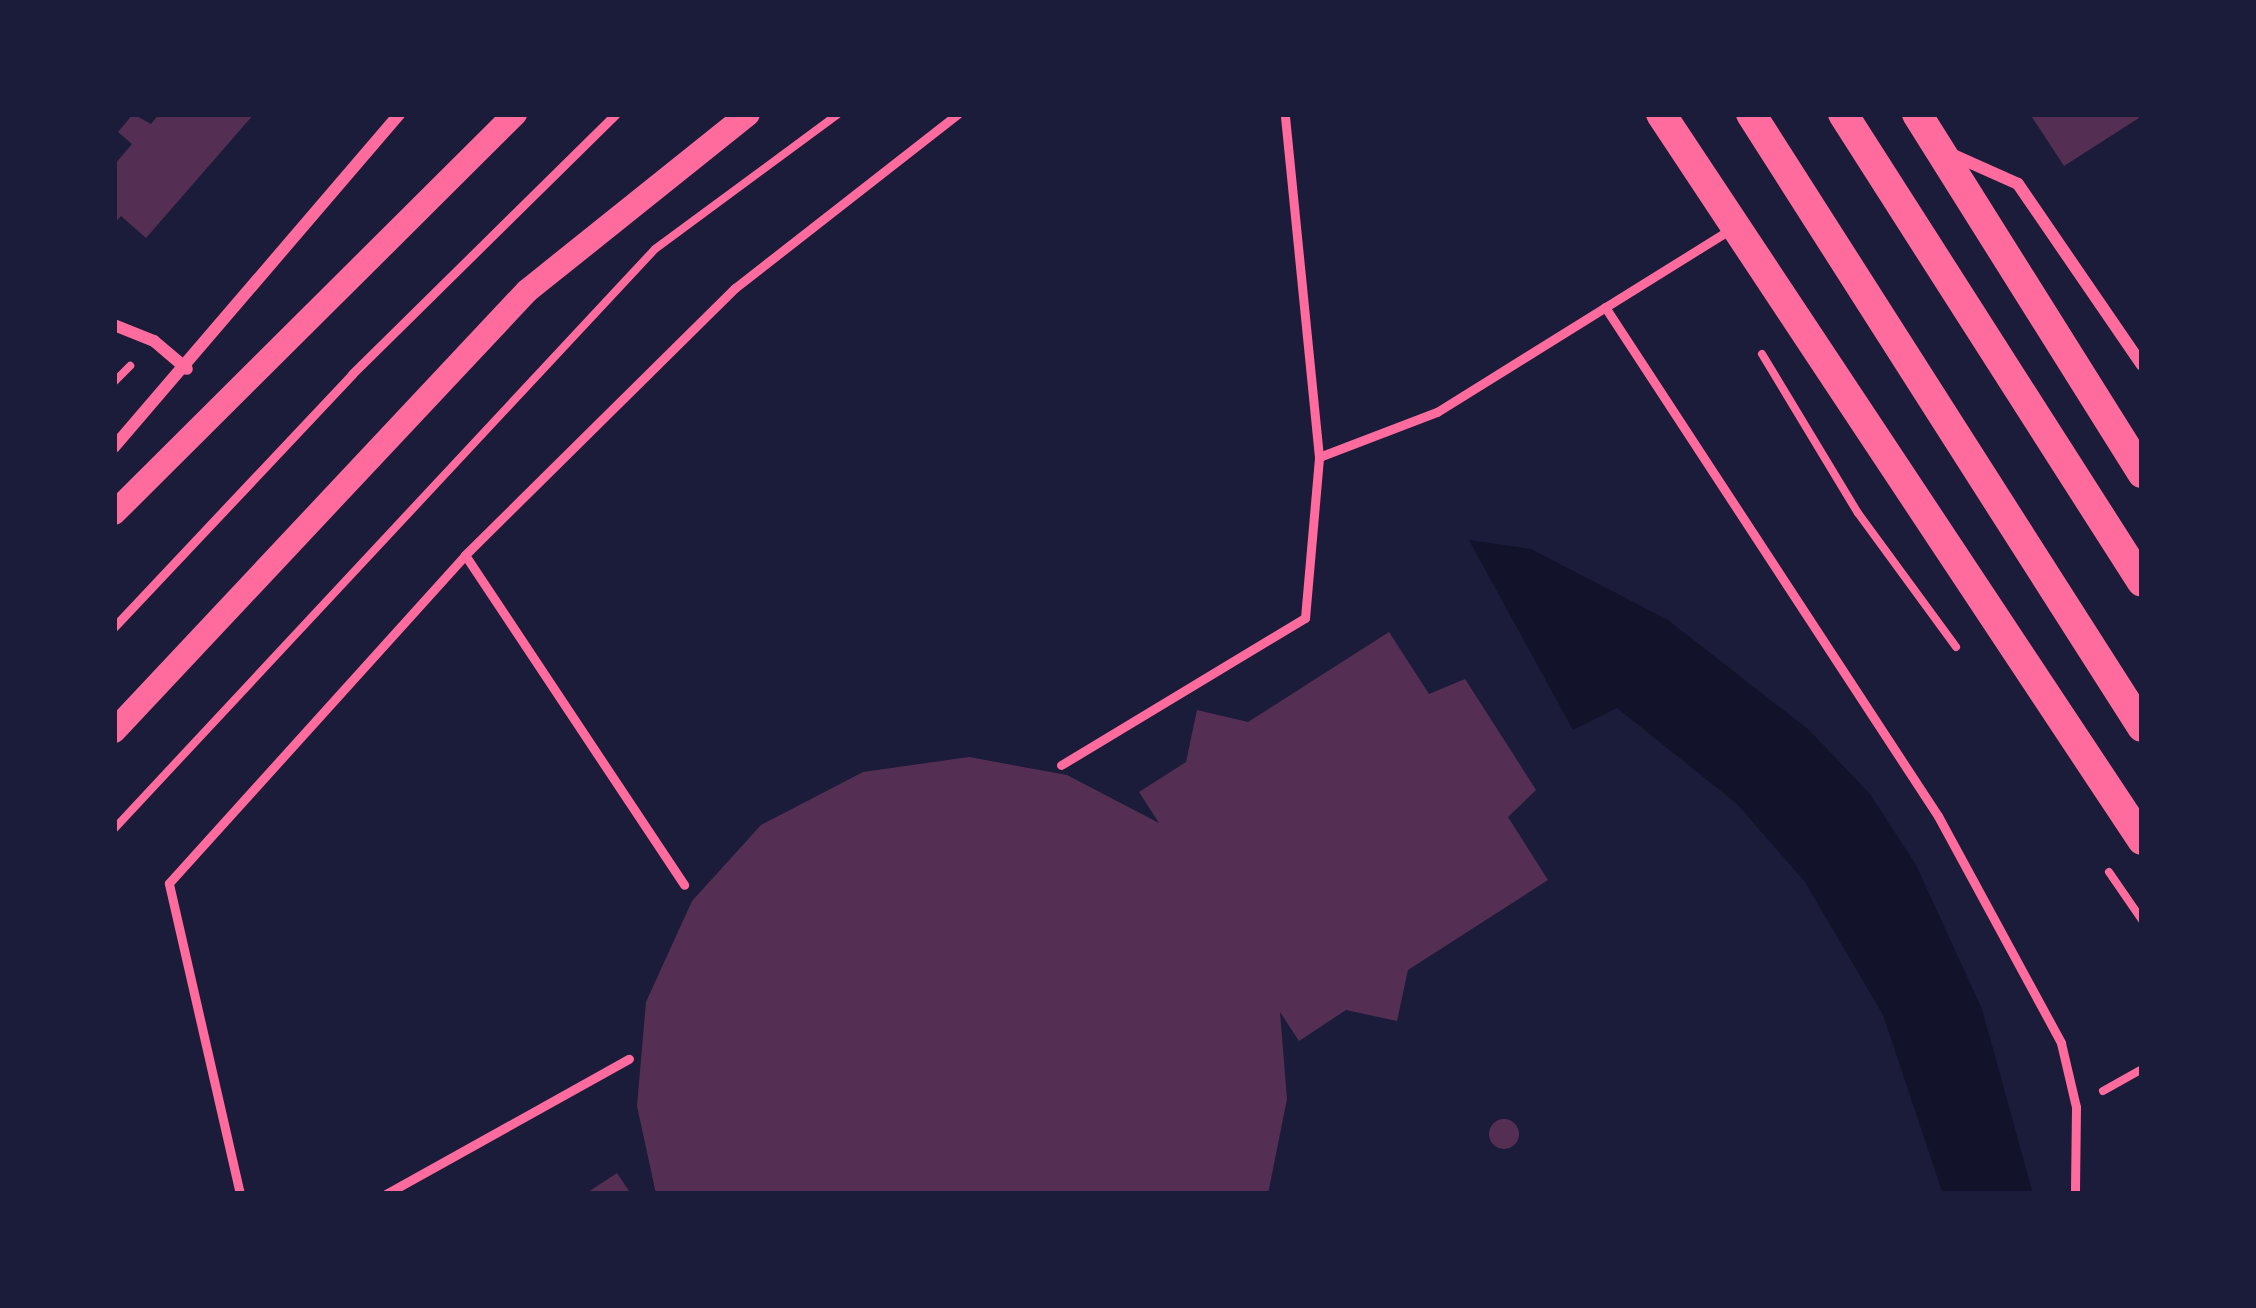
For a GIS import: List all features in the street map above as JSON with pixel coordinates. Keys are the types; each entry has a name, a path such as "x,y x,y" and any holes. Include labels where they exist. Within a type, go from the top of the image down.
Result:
{"main road":[{"path":"114,514 514,114"},
{"path":"114,731 527,291 748,114"},
{"path":"1661,114 2142,840"},
{"path":"1751,114 2142,727"},
{"path":"1843,114 2142,582"},
{"path":"1917,114 2142,473"}],"street":[{"path":"114,447 187,369 399,114"},
{"path":"1937,148 2018,184 2142,365"},
{"path":"114,325 154,341 187,369"}],"lane":[{"path":"114,627 352,374 616,114"},
{"path":"240,1194 169,883 464,555 735,288 958,114"},
{"path":"1061,765 1305,618 1319,457 1286,114"},
{"path":"1319,457 1437,412 1736,226"},
{"path":"1605,307 1938,816 2061,1043 2076,1107 2074,1194"},
{"path":"464,555 683,885"},
{"path":"386,1194 629,1058"}],"path":[{"path":"114,829 655,249 838,114"}],"shaded area":[{"path":"1469,540 1531,549 1668,620 1809,730 1870,794 1916,865 1982,1009 2033,1194 1943,1194 1883,1015 1805,882 1737,804 1617,708 1573,730"}],"building":[{"path":"133,114 151,124 159,114 254,114 146,238 121,216 114,224 114,165 132,144 118,132"},
{"path":"2030,114 2142,114 2142,116 2064,166"},
{"path":"1389,632 1429,694 1465,679 1517,760 1536,790 1508,817 1548,880 1408,970 1397,1021 1346,1010 1299,1041 1280,1012 1287,1099 1268,1194 656,1194 637,1106 646,1002 692,901 761,825 863,772 969,757 1067,775 1159,823 1139,792 1186,762 1197,710 1248,722"},
{"path":"1504,1119 1519,1134 1504,1149 1489,1134"},
{"path":"617,1173 631,1194 585,1194"}]}
